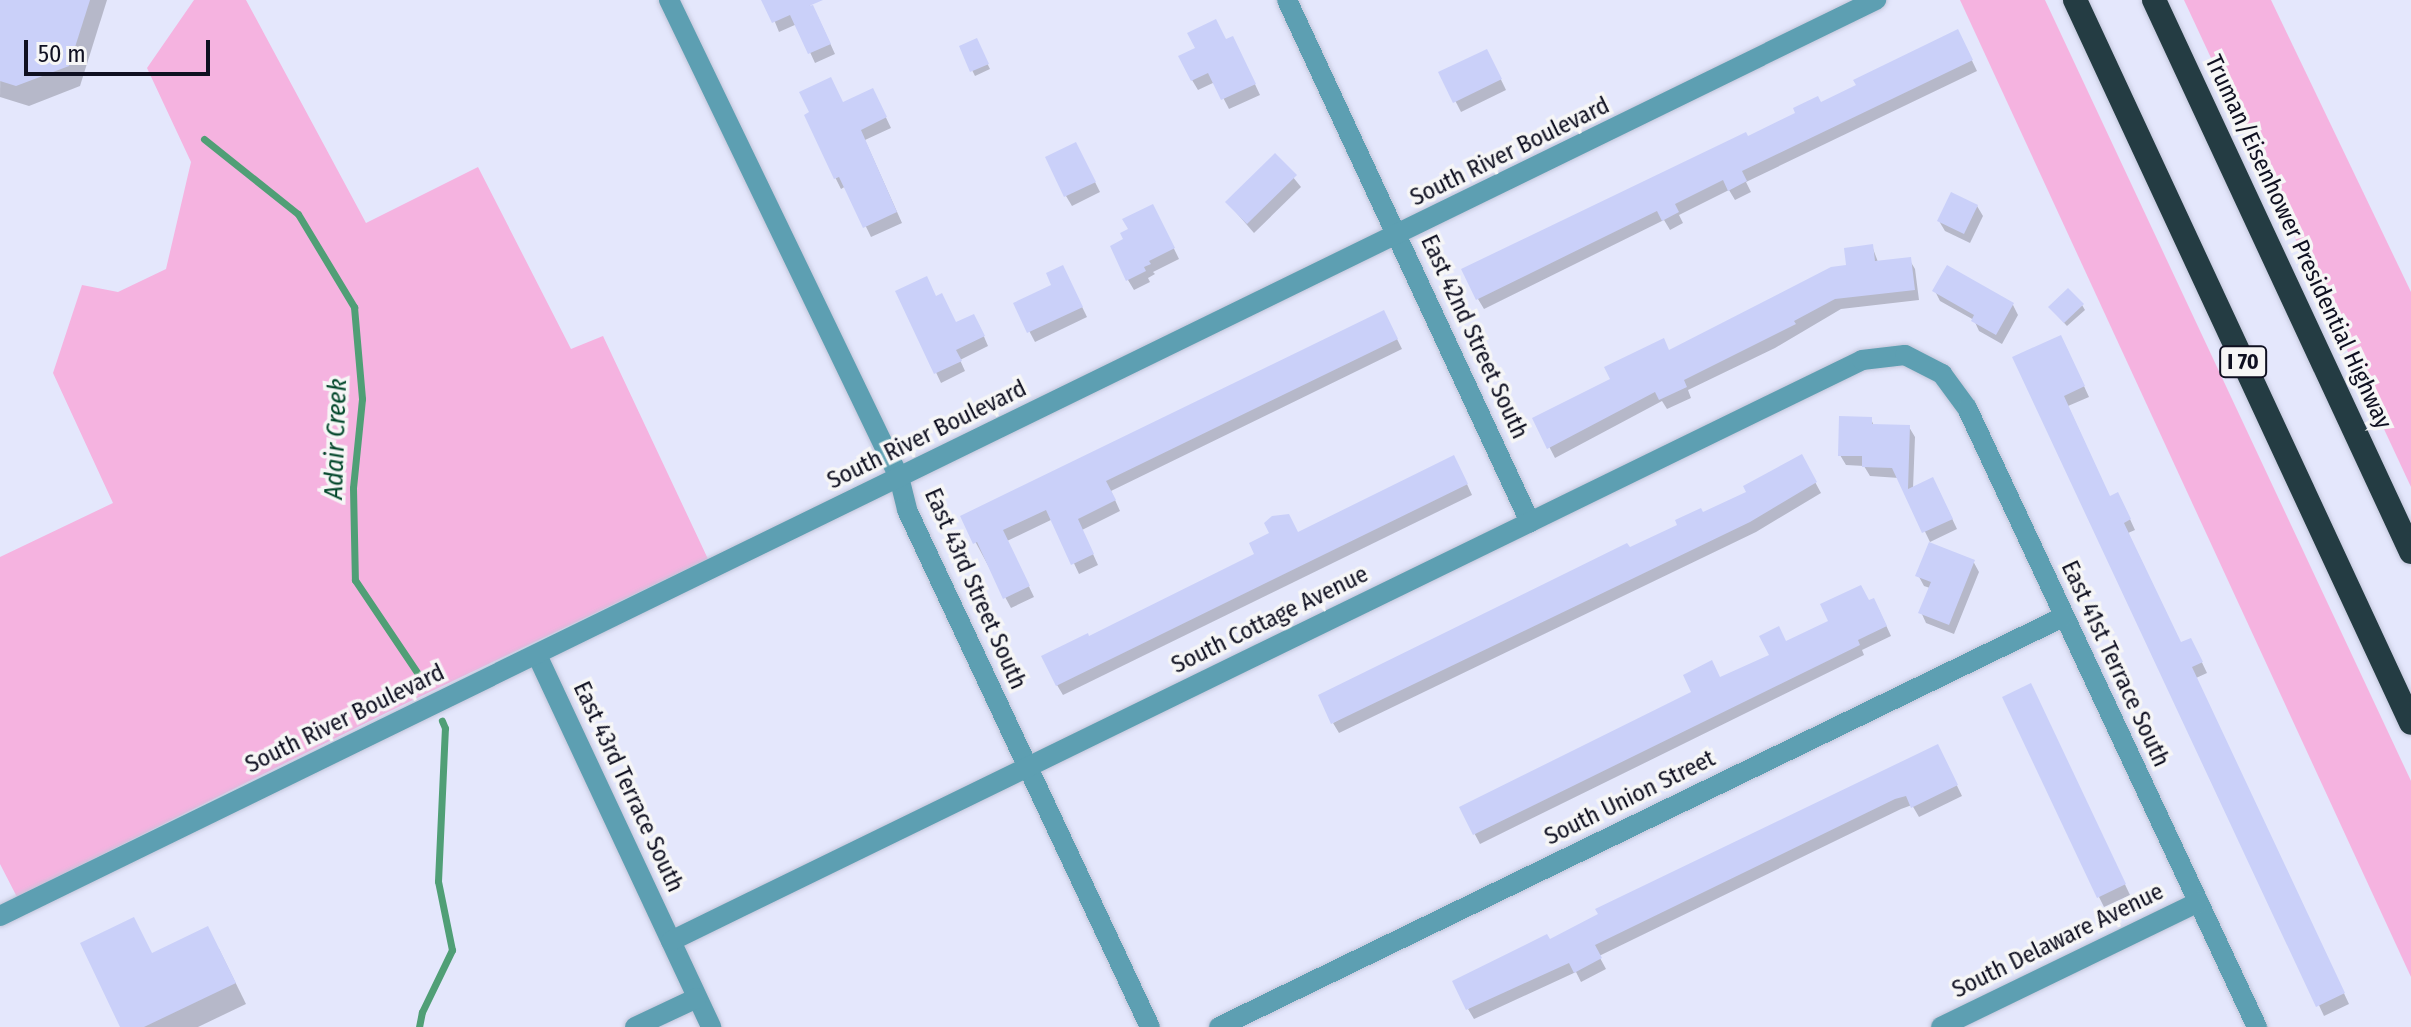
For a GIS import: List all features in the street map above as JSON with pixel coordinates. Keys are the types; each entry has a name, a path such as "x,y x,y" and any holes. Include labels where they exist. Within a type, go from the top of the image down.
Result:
{"highway":[{"name":"I 70","path":"2075,0 2411,723"},
{"name":"Truman/Eisenhower Presidential Highway","path":"2154,0 2411,552"}],"street":[{"name":"East 43rd Street South","path":"669,0 899,477 907,510 1150,1027"},
{"name":"East 42nd Street South","path":"1287,0 1530,522"},
{"name":"South River Boulevard","path":"0,916 1876,0"},
{"name":"South Cottage Avenue","path":"671,941 1862,360 1894,355"},
{"name":"East 41st Terrace South","path":"1894,355 1921,361 1942,374 1967,408 2257,1027"},
{"name":"South Union Street","path":"1219,1027 2063,617"},
{"name":"East 43rd Terrace South","path":"537,655 697,998"},
{"name":"South Delaware Avenue","path":"1941,1027 2198,902"},
{"path":"635,1027 697,998 711,1027"}],"shaded area":[{"path":"194,0 246,0 366,223 478,167 571,349 603,336 708,559 388,712 17,897 0,864 0,557 113,503 53,373 82,285 118,292 166,269 191,162 147,68"},
{"path":"1960,0 2045,0 2411,781 2411,977"},
{"path":"2184,0 2271,0 2411,292 2411,487"}],"building":[{"path":"0,0 90,0 69,66 16,86 0,81"},
{"path":"761,0 823,0 809,6 813,5 831,44 808,54 790,15 772,23"},
{"path":"1216,19 1226,39 1233,36 1256,84 1221,100 1208,73 1191,81 1178,56 1195,48 1187,33"},
{"path":"1958,29 1973,60 1742,171 1747,181 1728,191 1723,180 1675,204 1679,212 1662,221 1657,211 1476,300 1461,269 1746,132 1748,136 1795,113 1793,108 1818,96 1821,102 1856,85 1853,80"},
{"path":"977,38 989,64 970,72 959,46"},
{"path":"1487,49 1502,79 1453,103 1438,72"},
{"path":"831,77 843,102 873,88 887,117 861,130 897,212 863,228 839,177 834,179 804,115 809,112 799,92"},
{"path":"1076,142 1096,182 1064,197 1045,157"},
{"path":"1275,153 1297,175 1247,224 1225,202"},
{"path":"1951,192 1978,205 1964,234 1937,221"},
{"path":"1153,204 1175,248 1149,261 1151,264 1144,267 1146,271 1126,281 1110,246 1123,239 1120,233 1128,229 1122,219"},
{"path":"1873,244 1875,261 1911,257 1915,290 1835,299 1794,321 1796,324 1684,380 1687,387 1659,400 1655,392 1547,449 1532,418 1610,379 1604,367 1664,338 1669,350 1831,267 1846,265 1844,248"},
{"path":"1063,265 1083,307 1027,333 1013,303 1051,285 1046,273"},
{"path":"1947,265 2014,303 1996,335 1971,321 1974,315 1932,291"},
{"path":"927,276 936,296 942,293 956,322 974,314 985,336 956,350 962,361 934,374 895,291"},
{"path":"2068,288 2084,304 2064,323 2048,307"},
{"path":"1384,310 1398,339 1106,481 1116,500 1078,519 1094,554 1071,565 1046,510 1003,530 1030,586 1003,599 977,542 973,544 960,516"},
{"path":"2061,335 2085,386 2064,396 2110,496 2118,492 2131,519 2124,523 2181,642 2191,638 2203,662 2192,667 2345,993 2316,1007 2012,357"},
{"path":"1839,416 1872,417 1872,424 1910,425 1908,489 1933,477 1953,519 1922,533 1892,468 1862,467 1862,456 1838,456"},
{"path":"1802,454 1817,482 1750,522 1331,724 1318,695 1627,543 1630,547 1677,525 1675,520 1701,508 1703,512 1746,492 1743,486"},
{"path":"1454,455 1468,484 1056,686 1041,656 1088,633 1089,636 1254,554 1249,543 1269,533 1264,523 1272,516 1289,514 1298,532"},
{"path":"1929,542 1975,560 1949,625 1918,613 1931,582 1915,576"},
{"path":"1861,585 1869,600 1874,598 1887,626 1858,640 1860,645 1473,835 1459,807 1691,692 1683,675 1712,660 1720,677 1769,655 1759,636 1779,626 1786,641 1828,621 1820,604"},
{"path":"2031,683 2126,884 2097,898 2002,697"},
{"path":"1938,744 1958,785 1911,808 1906,796 1895,799 1595,945 1602,958 1574,973 1569,963 1466,1010 1452,981 1547,934 1550,939 1598,914 1595,909"},
{"path":"134,917 152,953 208,926 236,983 144,1027 120,1027 80,943"}],"waterway":[{"name":"Adair Creek","path":"204,139 298,214 354,307 362,399 353,488 355,580 425,684"},
{"name":"Adair Creek","path":"419,1027 422,1012 452,950 438,881 445,728 442,721"}]}
